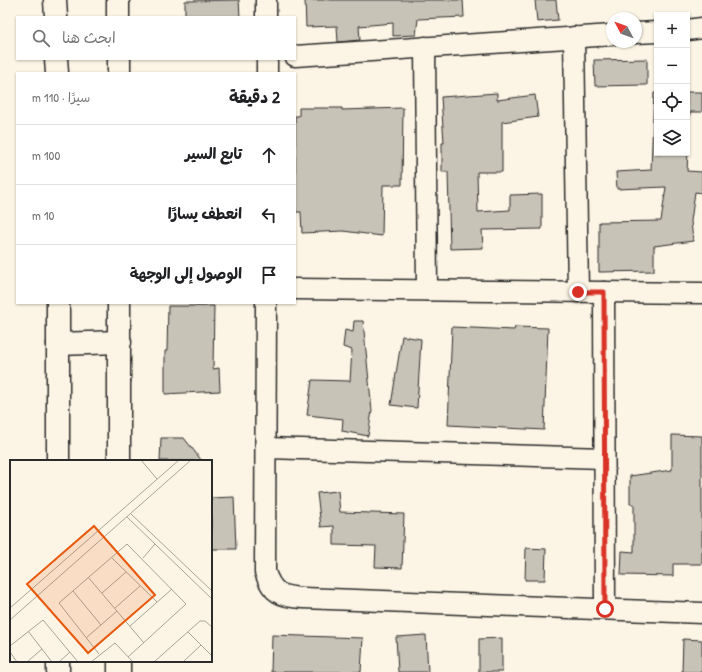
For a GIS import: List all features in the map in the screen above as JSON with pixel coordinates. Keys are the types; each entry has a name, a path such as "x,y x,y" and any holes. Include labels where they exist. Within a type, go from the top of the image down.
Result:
{"street":[{"path":"55,0 56,16"},
{"path":"118,0 118,16"},
{"path":"266,0 266,16"},
{"path":"690,30 702,28"},
{"path":"642,33 654,32"},
{"path":"296,56 606,35"},
{"path":"574,37 578,292"},
{"path":"425,47 427,290"},
{"path":"56,60 57,72"},
{"path":"119,60 119,72"},
{"path":"267,60 267,72"},
{"path":"296,289 702,293"},
{"path":"604,292 605,609"},
{"path":"58,304 58,460"},
{"path":"119,460 120,304"},
{"path":"266,304 266,572 269,584 278,593 290,598 702,613"},
{"path":"58,344 120,342"},
{"path":"266,448 604,458"}],"building":[{"path":"239,0 240,16 185,16 185,1"},
{"path":"305,0 463,0 464,17 418,19 416,35 393,36 393,23 359,26 360,40 338,42 337,26 306,27"},
{"path":"535,0 556,0 558,20 537,22"},
{"path":"647,59 647,85 595,86 594,60"},
{"path":"690,92 702,92 702,112 690,112"},
{"path":"497,93 497,100 535,95 538,117 502,122 502,172 477,172 478,212 510,210 510,195 542,194 542,229 482,230 483,248 450,249 448,172 442,172 442,143 444,143 441,97"},
{"path":"654,93 654,156 688,156 687,171 702,172 702,193 695,192 691,221 693,241 654,246 654,271 599,272 599,222 661,221 666,187 617,189 616,172 651,170"},
{"path":"299,108 342,108 342,110 403,108 402,185 383,185 382,236 343,231 302,233 301,212 296,212 296,116 299,116"},
{"path":"168,306 214,306 213,369 219,368 220,391 165,394 165,351 167,351"},
{"path":"354,321 363,321 372,411 368,436 342,431 343,419 307,415 312,380 350,381 352,350 343,347 345,330 353,332"},
{"path":"452,327 514,330 515,327 548,328 544,430 448,425"},
{"path":"402,336 421,339 417,408 391,405"},
{"path":"672,435 702,436 702,564 673,564 673,576 621,575 622,551 634,552 634,504 630,504 630,476 672,470"},
{"path":"161,438 184,438 201,460 160,460"},
{"path":"338,491 340,512 404,514 402,568 375,567 376,546 334,545 334,526 321,527 317,493"},
{"path":"234,497 236,549 212,549 212,498"},
{"path":"526,548 546,549 545,580 525,580"},
{"path":"272,635 363,638 361,672 271,672"},
{"path":"426,635 428,672 398,672 396,637"},
{"path":"502,638 502,672 479,672 479,639"},
{"path":"683,639 702,640 702,672 682,672"}],"route":[{"path":"578,292 604,292 605,609"}]}
